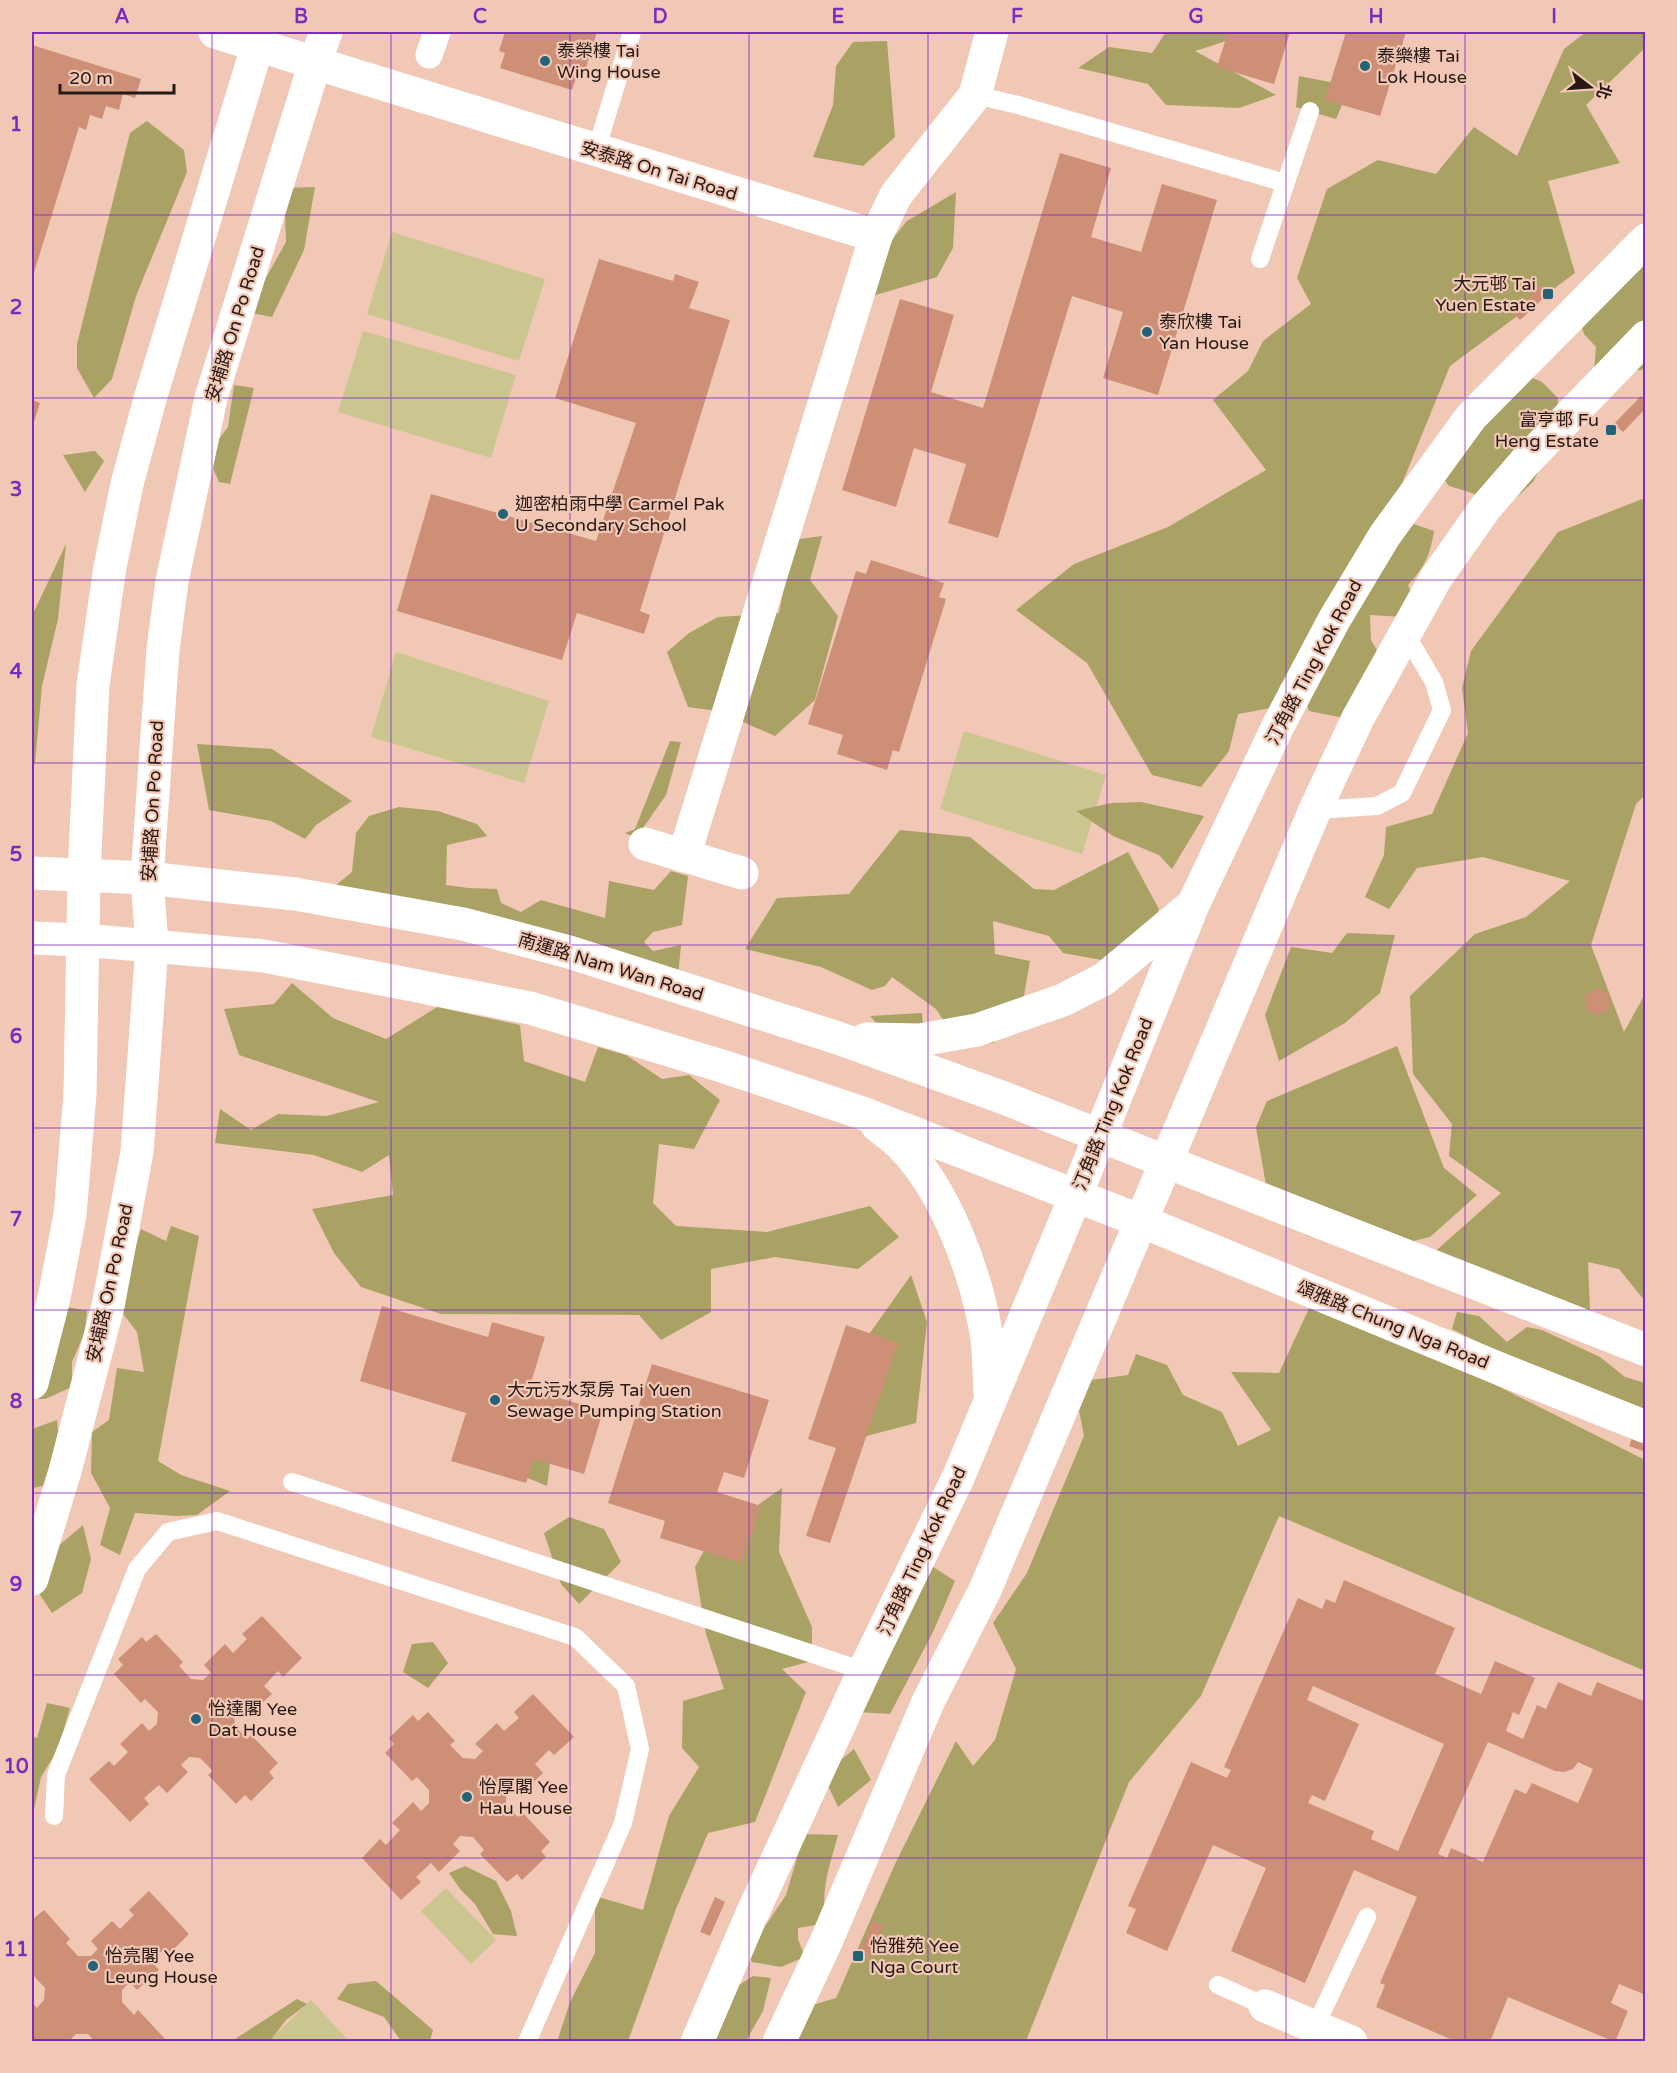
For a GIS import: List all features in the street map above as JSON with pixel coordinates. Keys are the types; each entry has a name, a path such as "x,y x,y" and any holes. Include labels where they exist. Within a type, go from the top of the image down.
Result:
{"main road":[{"name":"安泰路 On Tai Road","path":"215,32 260,38 315,63 876,236"},
{"name":"安埔路 On Po Road","path":"32,1579 65,1471 108,1306 137,1152 152,946 147,878 163,650 172,581 211,398 326,32"},
{"path":"684,856 876,236 896,195 975,95 992,32"},
{"path":"32,1383 54,1298 70,1215 80,1094 84,875 93,685 114,546 127,484 150,399 260,38"},
{"name":"汀角路 Ting Kok Road","path":"697,2042 752,1914 864,1671 958,1478 1193,905 1278,726 1334,620 1385,535 1471,417 1646,240"},
{"path":"779,2042 826,1942 928,1702 985,1590 1315,810 1358,718 1436,578 1486,507 1525,462 1646,337"},
{"path":"645,844 742,873"},
{"name":"南運路 Nam Wan Road","path":"32,873 147,878 295,894 463,924 568,952 838,1038 1004,1098 1167,1162"},
{"path":"838,1038 920,1040 977,1030 1049,1006 1104,978 1193,905"},
{"path":"32,938 83,940 264,956 530,1008 725,1067 862,1113 1141,1221"},
{"path":"862,1113 902,1146 934,1187 957,1237 974,1277 986,1334 990,1400"},
{"path":"1167,1162 1646,1350"},
{"name":"頌雅路 Chung Nga Road","path":"1141,1221 1646,1427"},
{"path":"1265,2006 1351,2042"}],"lane":[{"path":"596,151 632,32"},
{"path":"975,95 1018,105 1285,183"},
{"path":"1260,259 1310,111"},
{"path":"1315,810 1377,806 1402,794 1442,710 1434,682 1405,633"},
{"path":"292,1482 864,1671"},
{"path":"54,1816 57,1775 137,1569 168,1532 217,1521 575,1637 626,1686 639,1749 623,1823 527,2042"},
{"path":"1316,2027 1367,1917"},
{"path":"1218,1985 1265,2006"}],"shaded area":[{"path":"1166,32 1231,32 1242,36 1195,51 1276,95 1239,108 1166,105 1148,84 1078,68 1109,47 1152,53"},
{"path":"1586,32 1645,32 1645,48 1586,105 1620,163 1548,181 1575,273 1450,366 1403,481 1411,523 1434,531 1426,560 1408,585 1420,618 1370,615 1371,640 1390,673 1344,718 1309,711 1301,685 1281,684 1271,708 1238,714 1229,751 1201,787 1152,775 1087,663 1016,610 1074,564 1168,527 1266,470 1213,400 1248,371 1263,341 1311,304 1297,278 1327,189 1378,160 1436,174 1474,127 1517,156 1564,49"},
{"path":"887,41 895,137 863,166 813,157 833,105 836,66 853,42"},
{"path":"1299,76 1350,86 1336,119 1296,107"},
{"path":"147,121 184,150 187,172 136,296 112,379 94,398 77,368 77,344 130,133"},
{"path":"315,187 304,250 272,317 251,313 253,301 286,242 284,188"},
{"path":"956,192 953,248 937,277 869,297 877,258 907,221"},
{"path":"392,232 545,279 519,361 367,314"},
{"path":"1645,262 1646,365 1642,370 1594,371 1596,347 1584,334 1581,325"},
{"path":"363,331 516,375 491,458 338,412"},
{"path":"1505,366 1542,382 1558,398 1555,449 1545,459 1533,482 1507,506 1449,486 1427,456"},
{"path":"234,385 254,388 230,484 219,482 207,455 228,427"},
{"path":"95,451 104,461 85,492 63,455"},
{"path":"1645,498 1645,795 1636,804 1591,945 1624,1032 1645,994 1645,1301 1619,1269 1588,1262 1590,1311 1431,1255 1501,1193 1449,1156 1452,1124 1413,1074 1410,996 1475,934 1526,917 1570,881 1483,857 1417,868 1389,909 1365,897 1384,855 1386,827 1432,814 1468,733 1462,688 1471,651 1558,532"},
{"path":"822,536 810,580 838,616 815,700 775,736 718,711 688,707 667,652 689,633 718,617 779,613 793,540"},
{"path":"66,544 58,619 42,686 35,763 32,765 32,616"},
{"path":"396,652 549,701 524,783 371,737"},
{"path":"964,731 1106,775 1082,854 940,809"},
{"path":"670,741 681,742 666,795 636,838 625,833 635,829"},
{"path":"197,744 272,749 352,801 316,825 305,839 271,821 209,810"},
{"path":"1141,802 1204,816 1172,869 1159,855 1113,836 1076,811 1111,803"},
{"path":"399,807 438,811 477,824 487,836 447,845 446,885 497,889 501,903 521,912 541,900 605,918 609,881 654,890 671,871 688,876 682,925 653,932 644,942 653,951 681,945 678,977 330,890 352,872 356,833 369,816"},
{"path":"900,830 970,837 1034,889 1054,890 1128,852 1159,909 1138,971 1107,961 1063,953 1049,936 993,921 995,954 1030,961 1023,1001 993,1043 959,1045 936,1009 892,977 885,986 872,990 821,967 745,949 777,898 849,894"},
{"path":"1347,933 1395,935 1380,993 1345,1023 1279,1061 1265,1015 1291,947 1332,953"},
{"path":"292,983 333,1018 386,1039 437,1007 520,1025 524,1061 585,1082 598,1047 626,1055 662,1079 689,1075 720,1100 694,1149 659,1144 653,1203 676,1226 767,1232 870,1206 899,1237 858,1269 775,1257 711,1269 711,1312 661,1340 639,1315 441,1314 361,1287 334,1253 312,1209 393,1195 389,1155 362,1172 314,1155 215,1143 220,1109 251,1130 278,1114 327,1116 379,1102 239,1055 224,1009 274,1004"},
{"path":"922,1013 925,1050 900,1049 870,1016"},
{"path":"1397,1046 1444,1168 1477,1195 1430,1237 1392,1246 1268,1197 1256,1127 1267,1101"},
{"path":"171,1226 199,1236 158,1461 181,1475 230,1491 197,1515 135,1513 120,1555 100,1545 110,1508 91,1473 92,1432 109,1420 117,1368 144,1372 137,1332 121,1311 124,1283 141,1229 166,1241"},
{"path":"911,1275 927,1322 916,1423 855,1439 831,1400 870,1333"},
{"path":"1313,1300 1432,1353 1645,1460 1645,1671 1279,1516 1201,1696 1129,1782 1026,2041 789,2042 799,2009 836,1998 896,1862 956,1741 973,1766 995,1740 1016,1669 993,1623 1027,1573 1084,1436 1079,1410 1091,1380 1128,1375 1136,1354 1167,1365 1183,1395 1222,1412 1238,1446 1271,1430 1231,1372 1279,1373"},
{"path":"68,1307 87,1311 85,1332 72,1362 72,1387 45,1399 38,1399"},
{"path":"1457,1312 1479,1316 1507,1342 1527,1327 1542,1330 1600,1357 1625,1377 1645,1383 1645,1417 1500,1353 1452,1329"},
{"path":"57,1420 59,1447 48,1485 32,1488 32,1429"},
{"path":"552,1448 547,1486 506,1469"},
{"path":"782,1488 779,1552 812,1627 812,1661 782,1669 806,1692 755,1822 708,1833 676,1909 628,2041 557,2042 570,2002 595,1953 595,1896 643,1910 669,1816 699,1767 682,1748 683,1701 724,1689 706,1634 695,1567 711,1538"},
{"path":"569,1517 604,1529 621,1562 579,1604 561,1584 544,1533"},
{"path":"83,1525 91,1559 82,1593 52,1613 40,1595 50,1553"},
{"path":"930,1565 955,1581 933,1632 890,1714 858,1712"},
{"path":"433,1642 448,1663 428,1688 403,1672 412,1644"},
{"path":"47,1703 70,1708 58,1749 41,1777 32,1818 32,1737 37,1738"},
{"path":"854,1749 871,1780 838,1807 823,1775"},
{"path":"804,1834 838,1835 825,1890 827,1923 798,1928 798,1939 805,1957 781,1967 752,1962 744,1949 768,1922 786,1895"},
{"path":"465,1866 496,1881 511,1911 517,1936 493,1934 475,1904 460,1889 449,1873"},
{"path":"446,1888 496,1940 471,1964 421,1911"},
{"path":"753,1976 771,1978 763,2011 746,2041 707,2042 727,1993"},
{"path":"376,1981 433,2030 430,2041 401,2041 384,2017 337,1999 348,1984"},
{"path":"297,1999 307,2004 286,2020 270,2041 232,2041"},
{"path":"311,2000 349,2041 268,2042"}],"building":[{"name":"泰榮樓 Tai Wing House","path":"505,32 597,32 583,77 577,75 572,90 500,68 505,53 499,51"},
{"path":"1228,32 1290,32 1274,84 1217,67"},
{"name":"泰樂樓 Tai Lok House","path":"1346,32 1406,32 1380,116 1325,100"},
{"path":"32,45 141,79 135,98 123,94 119,110 106,106 102,119 90,115 86,130 79,127 32,279"},
{"name":"泰欣樓 Tai Yan House","path":"1060,153 1111,168 1091,237 1141,252 1162,184 1217,200 1158,395 1103,378 1123,312 1072,296 998,538 948,523 966,464 914,448 896,507 842,490 900,299 954,315 931,392 983,408"},
{"path":"599,259 673,281 675,274 699,282 689,308 730,320 640,611 650,615 644,634 577,613 562,660 397,611 431,494 596,541 636,423 555,398"},
{"path":"1540,286 1548,294 1520,320 1513,313"},
{"path":"1641,396 1646,401 1646,408 1623,432 1614,424"},
{"path":"32,400 40,403 32,428"},
{"path":"871,560 944,583 939,597 946,599 899,752 893,750 887,770 837,754 843,735 808,724 856,571 866,574"},
{"path":"1598,988 1610,995 1609,1009 1596,1015 1585,1008 1586,995"},
{"name":"大元污水泵房 Tai Yuen Sewage Pumping Station","path":"382,1306 488,1337 492,1322 545,1337 529,1389 603,1411 584,1474 534,1459 526,1483 451,1461 466,1413 360,1381"},
{"path":"846,1325 898,1343 830,1543 806,1536 836,1448 808,1439"},
{"path":"652,1364 769,1400 744,1478 724,1472 717,1492 761,1506 742,1563 660,1538 665,1521 608,1503"},
{"path":"1633,1435 1646,1440 1646,1452 1629,1446"},
{"path":"1344,1580 1455,1628 1435,1674 1481,1694 1495,1661 1535,1678 1519,1715 1513,1712 1506,1731 1523,1739 1537,1705 1546,1709 1558,1682 1591,1696 1597,1682 1646,1702 1646,1995 1619,1984 1611,2003 1628,2011 1615,2042 1508,1997 1490,2042 1457,2042 1376,2007 1385,1985 1380,1983 1417,1897 1354,1870 1305,1983 1231,1951 1266,1868 1213,1845 1167,1951 1126,1933 1136,1909 1128,1906 1191,1762 1227,1778 1231,1770 1224,1767 1298,1598 1322,1609 1326,1599 1335,1603","holes":["1313,1686 1444,1744 1398,1851 1371,1839 1374,1831 1308,1803 1312,1795 1325,1801 1359,1724 1307,1700","1488,1742 1555,1771 1564,1772 1573,1769 1578,1762 1593,1769 1578,1803 1532,1783 1526,1794 1515,1789 1483,1862 1451,1848 1447,1858 1438,1854"]},
{"name":"怡達閣 Yee Dat House","path":"262,1616 302,1658 283,1677 278,1671 264,1686 272,1694 250,1714 243,1706 234,1714 235,1726 247,1739 251,1735 278,1763 269,1772 274,1778 251,1801 245,1795 236,1804 208,1775 213,1771 200,1758 189,1757 181,1765 188,1772 167,1793 159,1785 144,1798 149,1804 130,1822 89,1779 109,1761 114,1766 128,1752 120,1744 142,1723 149,1731 157,1724 158,1712 145,1699 141,1703 114,1674 123,1665 118,1659 142,1637 146,1642 156,1634 183,1662 179,1666 191,1679 203,1680 211,1673 204,1665 225,1644 233,1653 247,1639 242,1634"},
{"name":"怡厚閣 Yee Hau House","path":"533,1694 574,1737 554,1755 549,1750 535,1764 543,1773 522,1793 514,1785 506,1792 506,1805 518,1817 523,1813 550,1842 541,1851 546,1857 522,1880 517,1874 507,1882 480,1854 484,1850 473,1837 460,1836 453,1844 460,1851 439,1872 431,1863 416,1877 421,1882 401,1900 362,1858 380,1839 386,1845 400,1830 392,1823 413,1802 421,1811 429,1803 429,1790 417,1777 412,1781 385,1753 394,1744 389,1738 413,1715 418,1721 428,1712 455,1741 450,1745 463,1758 475,1759 483,1751 475,1744 497,1723 504,1731 519,1718 514,1712"},
{"name":"怡亮閣 Yee Leung House","path":"149,1891 189,1934 170,1953 165,1948 151,1961 159,1970 137,1990 130,1982 122,1990 122,2002 134,2015 138,2010 166,2040 164,2042 95,2042 88,2034 76,2034 68,2042 32,2042 32,2002 37,2008 44,2000 45,1988 32,1974 32,1916 34,1918 44,1910 70,1939 66,1943 78,1956 91,1956 98,1949 91,1941 112,1921 120,1929 134,1915 129,1910"},
{"path":"715,1897 725,1902 710,1936 700,1932"},
{"path":"873,1921 883,1925 868,1960 858,1956"}],"place":[{"name":"泰榮樓 Tai Wing House","path":"545,61"},
{"name":"泰樂樓 Tai Lok House","path":"1365,66"},
{"name":"大元邨 Tai Yuen Estate","path":"1548,294"},
{"name":"泰欣樓 Tai Yan House","path":"1147,332"},
{"name":"富亨邨 Fu Heng Estate","path":"1611,430"},
{"name":"迦密柏雨中學 Carmel Pak U Secondary School","path":"503,514"},
{"name":"大元污水泵房 Tai Yuen Sewage Pumping Station","path":"495,1400"},
{"name":"怡達閣 Yee Dat House","path":"196,1719"},
{"name":"怡厚閣 Yee Hau House","path":"467,1797"},
{"name":"怡雅苑 Yee Nga Court","path":"858,1956"},
{"name":"怡亮閣 Yee Leung House","path":"93,1966"}]}
